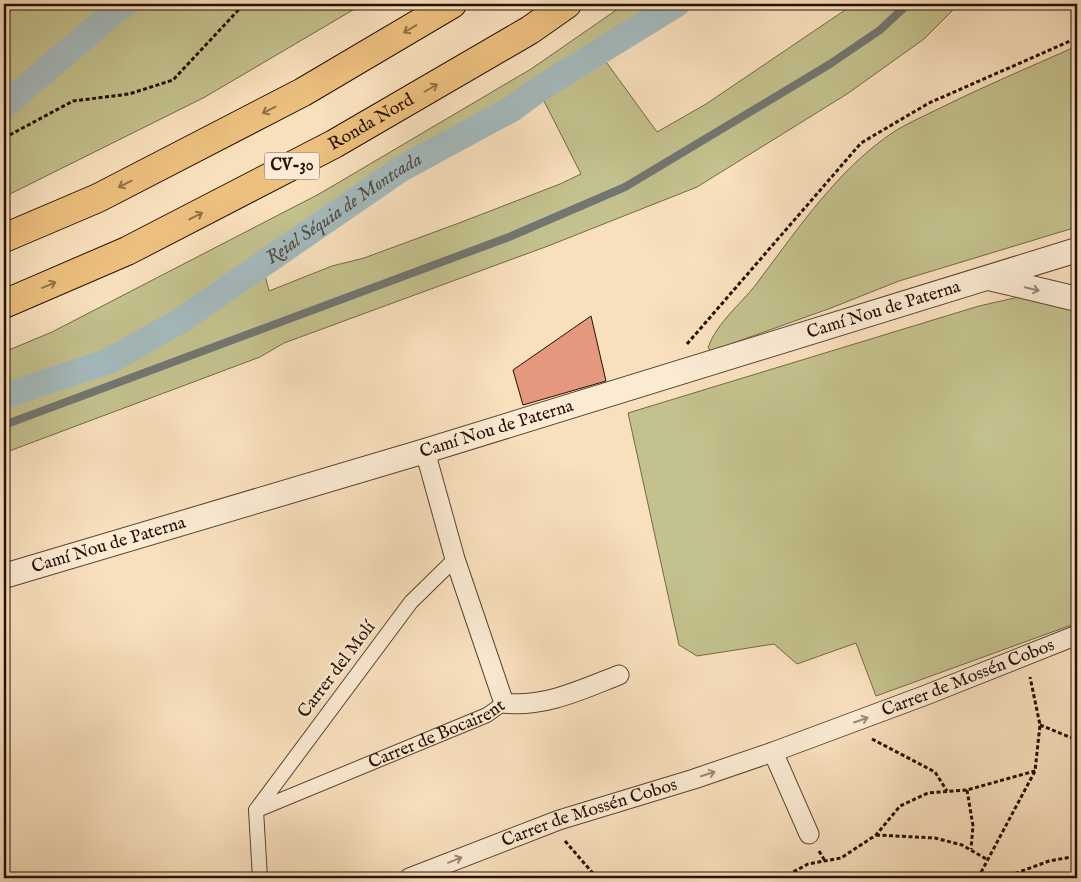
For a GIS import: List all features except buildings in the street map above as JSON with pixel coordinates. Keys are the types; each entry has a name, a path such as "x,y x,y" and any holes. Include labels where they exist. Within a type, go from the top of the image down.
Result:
{"highway":[{"path":"4,238 98,198 303,92 452,4"},
{"name":"Ronda Nord","path":"4,304 127,251 334,144 530,30 568,4"}],"street":[{"name":"Camí Nou de Paterna","path":"4,576 425,452 1077,250"},
{"path":"988,278 1077,299"},
{"path":"425,452 455,559 504,703"},
{"name":"Carrer del Molí","path":"256,810 411,602 455,559"},
{"name":"Carrer de Mossén Cobos","path":"409,878 550,823 773,752 1077,635"},
{"name":"Carrer de Bocairent","path":"256,810 487,715 504,703 514,705 560,698 619,675"},
{"path":"773,752 809,834"},
{"path":"256,810 260,878"}],"path":[{"path":"4,138 73,101 129,94 173,80 244,4"},
{"path":"687,371 686,345 861,144 929,103 1077,38"},
{"path":"978,878 1035,770 1040,725 1025,655"},
{"path":"855,722 860,732 935,772 948,792"},
{"path":"1040,725 1077,740"},
{"path":"782,878 808,864 841,858 876,834 900,806 928,793 967,790 1035,770"},
{"path":"967,790 973,826 970,850"},
{"path":"550,823 597,878"},
{"path":"876,834 935,838 962,845 988,860"},
{"path":"1003,878 1049,861 1077,856"}],"shaded area":[{"path":"4,4 100,4 104,9 112,4 363,4 205,97 4,197"},
{"path":"625,4 695,4 604,59 657,132 706,104 854,4 959,4 924,39 847,94 697,187 548,246 284,343 260,357 4,453 4,352 52,332 319,194 531,69","holes":["542,97 581,174 459,223 364,258 332,266 269,291 265,275 401,178 522,113"]},
{"path":"1077,46 1077,227 899,281 831,308 711,351 708,348 724,320 754,287 822,199 856,162 875,146 895,131 915,120 988,85"},
{"path":"1023,296 1077,303 1077,623 876,696 856,643 797,664 774,644 697,656 679,645 628,413 979,306"}],"waterway":[{"path":"4,106 115,11 126,4"},
{"name":"Reial Séquia de Montcada","path":"4,396 109,361 180,321 401,169 512,109 539,89 677,4"},
{"path":"4,425 509,237 625,187 830,64 880,30 908,4"}]}
